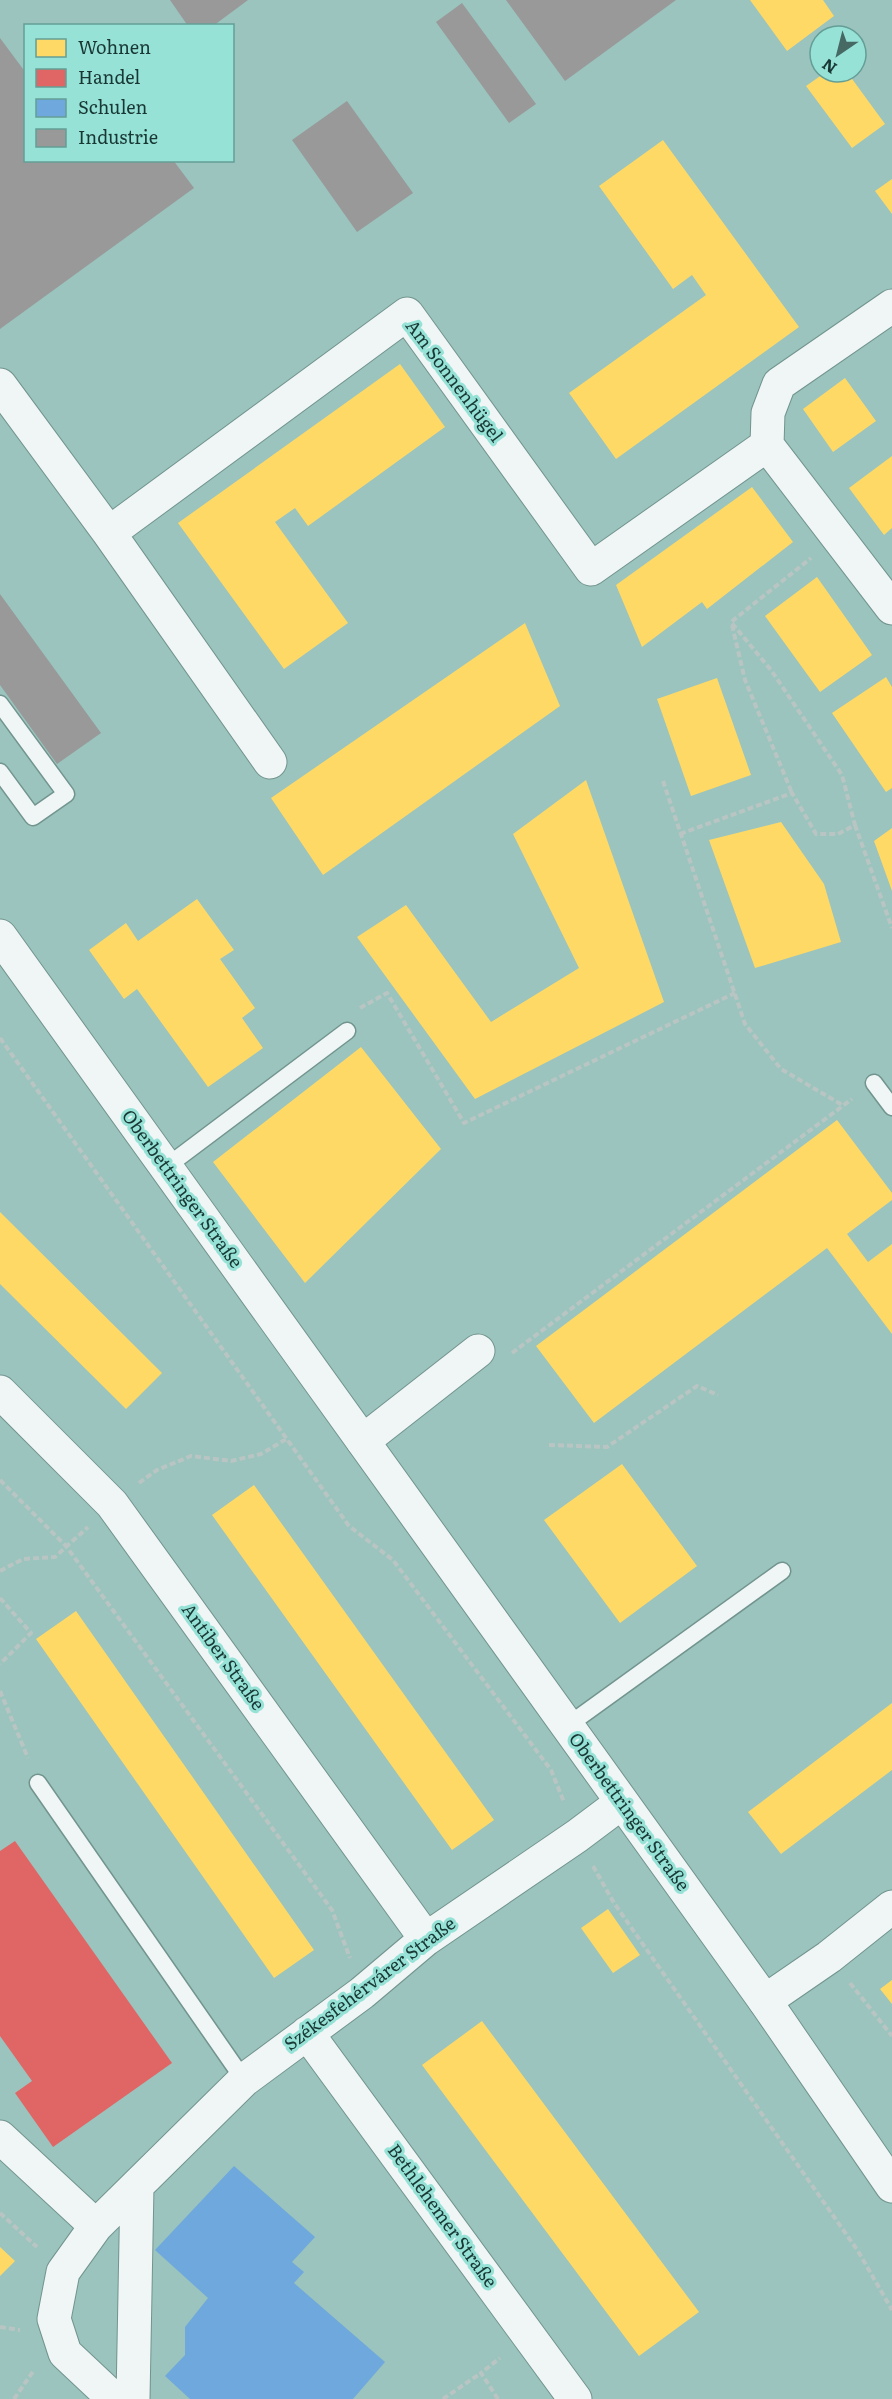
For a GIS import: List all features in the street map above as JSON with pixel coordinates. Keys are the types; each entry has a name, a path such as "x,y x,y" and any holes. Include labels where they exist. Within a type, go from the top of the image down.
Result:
{"street":[{"path":"892,306 779,384 768,413 767,445 892,608"},
{"name":"Am Sonnenhügel","path":"109,533 407,314 591,569 767,445"},
{"path":"0,385 109,533 270,762"},
{"name":"Oberbettringer Straße","path":"0,936 765,2001 892,2186"},
{"path":"363,1441 478,1352"},
{"name":"Antiber Straße","path":"0,1392 112,1504 426,1939"},
{"name":"Székesfehérvárer Straße","path":"114,2399 65,2353 54,2319 63,2272 96,2226 244,2080 362,1992 426,1939 577,1836 621,1803"},
{"path":"765,2001 829,1957 892,1907"},
{"name":"Bethlehemer Straße","path":"308,2033 575,2399"},
{"path":"0,2138 96,2226"},
{"path":"133,2399 137,2186"}],"lane":[{"path":"0,704 66,794 33,817 0,772"},
{"path":"166,1167 347,1031"},
{"path":"874,1083 892,1107"},
{"path":"567,1726 782,1570"},
{"path":"38,1783 244,2080"}],"path":[{"path":"731,622 804,562"},
{"path":"731,622 745,680 792,793 816,834 838,834 855,825"},
{"path":"731,622 771,670 842,775 855,825 892,928"},
{"path":"663,781 745,1024 780,1069 844,1106"},
{"path":"680,834 792,793"},
{"path":"347,1031 348,1015 387,993 464,1123 735,993"},
{"path":"0,1038 288,1438 349,1527 393,1560 551,1770 577,1836 614,1903 858,2251 892,2310"},
{"path":"510,1354 874,1083"},
{"path":"549,1445 607,1447 697,1386 718,1395"},
{"path":"0,1571 23,1559 54,1557 112,1504 157,1470 191,1456 231,1461 261,1454 288,1438"},
{"path":"0,1480 66,1546 332,1910 362,1992"},
{"path":"0,1598 31,1633 0,1664"},
{"path":"0,1691 38,1783"},
{"path":"829,1957 892,2037"},
{"path":"0,2213 63,2272"},
{"path":"443,2399 481,2373 529,2335"},
{"path":"481,2373 498,2399"}],"building: Wohnen":[{"path":"750,0 823,0 834,16 823,24 808,24 808,35 787,51"},
{"path":"809,84 856,84 885,124 852,148 806,86"},
{"path":"663,140 799,327 616,459 569,393 706,295 692,275 673,289 599,186"},
{"path":"892,179 892,214 875,191"},
{"path":"400,364 445,427 308,526 295,508 275,522 348,623 284,669 178,523"},
{"path":"845,378 876,421 833,452 803,409"},
{"path":"892,456 892,528 884,535 849,488"},
{"path":"752,487 793,542 707,609 702,602 642,647 616,585"},
{"path":"817,577 872,655 820,692 765,616"},
{"path":"525,623 560,706 323,875 271,798"},
{"path":"886,677 892,687 892,788 886,792 832,713"},
{"path":"717,678 751,775 691,796 657,699"},
{"path":"586,780 664,1002 475,1099 357,937 406,905 491,1022 579,968 513,834"},
{"path":"781,822 824,884 841,942 755,968 709,840"},
{"path":"892,828 892,891 874,841"},
{"path":"197,899 234,950 220,959 255,1008 242,1018 263,1048 208,1087 137,989 124,999 89,950 126,923 138,941"},
{"path":"361,1047 441,1149 305,1283 213,1162"},
{"path":"837,1120 892,1193 892,1200 847,1234 868,1262 892,1244 892,1334 827,1248 594,1423 536,1346"},
{"path":"0,1212 162,1373 126,1409 0,1284"},
{"path":"622,1464 697,1566 620,1623 544,1520"},
{"path":"254,1485 494,1820 452,1850 212,1515"},
{"path":"76,1611 314,1950 274,1978 36,1639"},
{"path":"892,1703 892,1770 781,1854 748,1812"},
{"path":"608,1909 640,1955 613,1973 581,1928"},
{"path":"892,1980 892,2004 880,1989"},
{"path":"482,2021 699,2312 639,2356 422,2065"},
{"path":"0,2247 15,2261 0,2276"}],"building: Handel":[{"path":"15,1841 172,2063 53,2147 15,2093 32,2081 0,2036 0,1851"}],"building: Schulen":[{"path":"234,2166 315,2237 292,2262 304,2272 294,2283 385,2362 353,2399 190,2399 165,2376 185,2355 185,2327 208,2298 155,2250"}],"building: Industrie":[{"path":"170,0 248,0 216,24 187,24"},
{"path":"506,0 676,0 565,81"},
{"path":"462,3 536,104 509,123 436,22"},
{"path":"0,38 24,70 24,162 174,162 194,188 0,329"},
{"path":"347,101 413,193 357,232 292,140"},
{"path":"0,594 101,733 57,764 0,685"}]}
